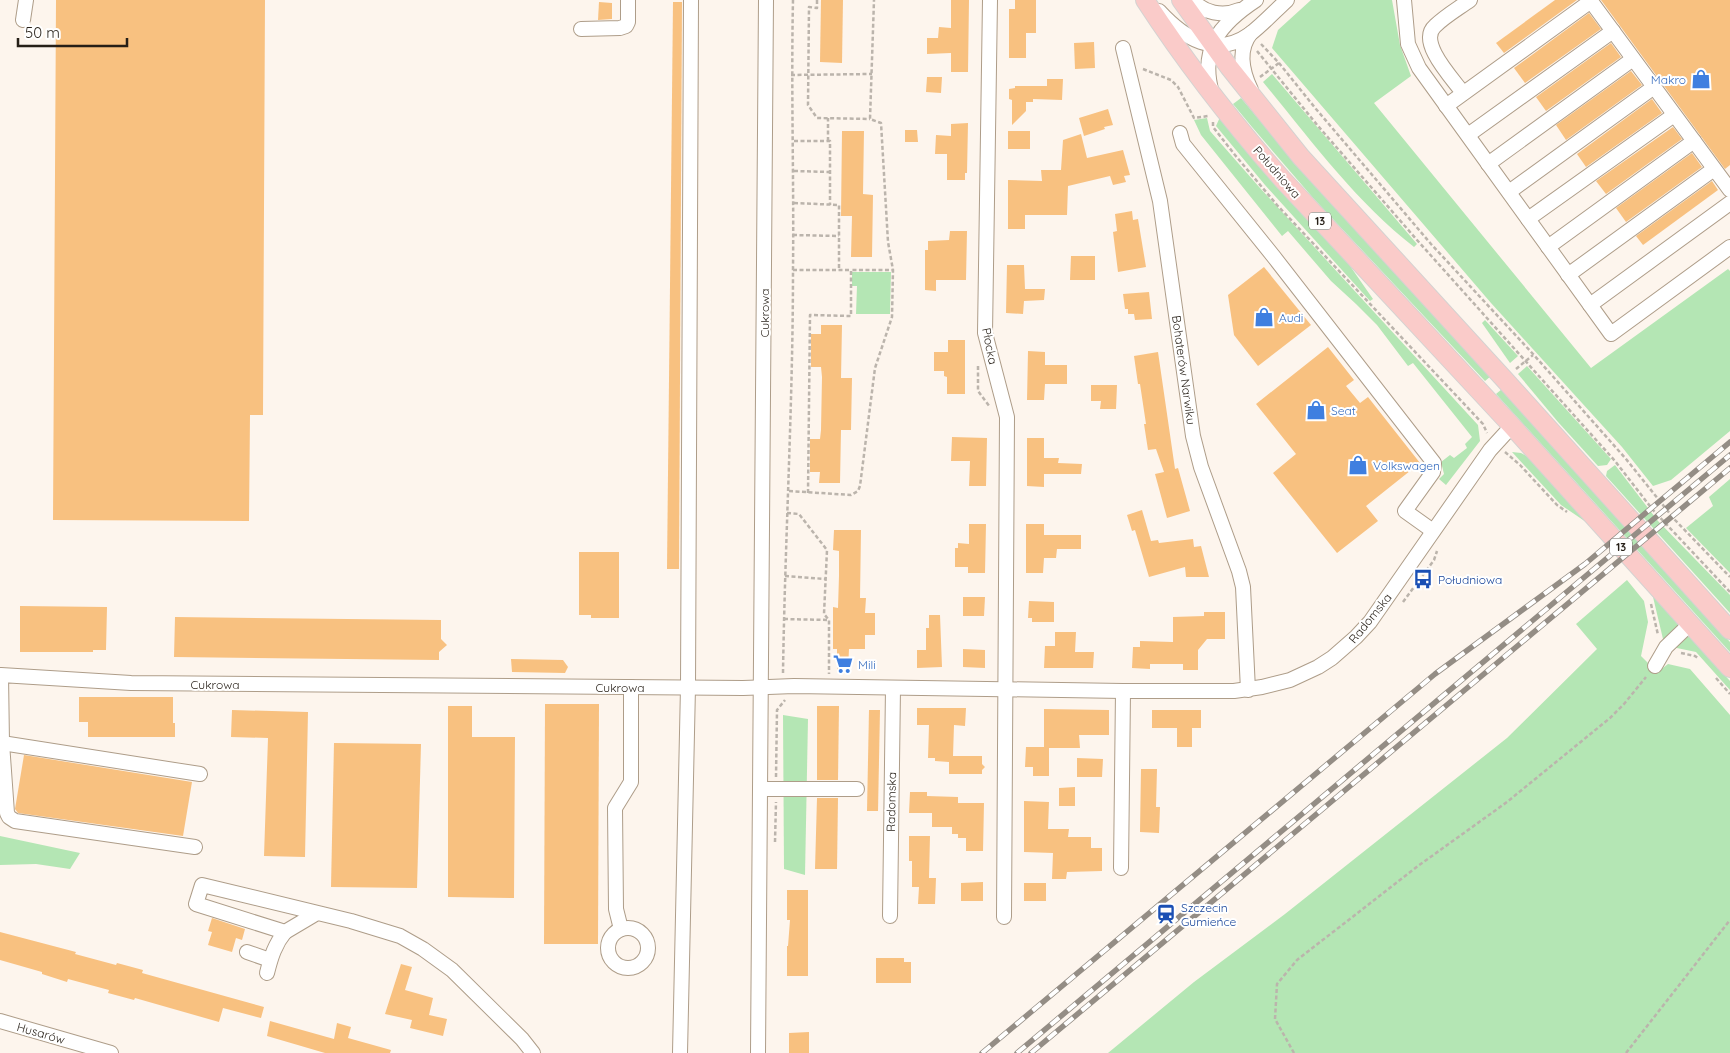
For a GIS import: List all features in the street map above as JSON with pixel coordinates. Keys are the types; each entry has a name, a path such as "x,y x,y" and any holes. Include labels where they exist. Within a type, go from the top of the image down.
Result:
{"main road":[{"name":"Południowa","path":"1147,0 1182,54 1248,140 1512,426 1730,668"},
{"name":"13","path":"1181,0 1212,45 1262,110 1321,180 1480,352 1730,630"}],"street":[{"path":"23,20 26,0"},
{"path":"581,29 620,28 626,26 628,22 628,0"},
{"path":"680,1053 688,688 691,0"},
{"name":"Cukrowa","path":"758,1053 766,0"},
{"name":"Płocka","path":"990,0 985,333 1007,417 1005,690"},
{"name":"Południowa","path":"1147,0 1168,21 1185,34 1212,45"},
{"name":"Południowa","path":"1193,0 1202,8 1220,14 1234,12 1251,3"},
{"path":"1212,45 1235,41 1250,34 1287,0"},
{"path":"1404,0 1408,44 1413,58 1611,334 1730,247"},
{"path":"1463,93 1436,57 1432,48 1430,34 1433,27 1468,1"},
{"path":"1446,106 1590,1 1730,190"},
{"name":"Południowa","path":"1213,94 1209,71 1212,45 1222,28 1251,3"},
{"path":"1468,135 1613,32"},
{"path":"1250,34 1242,51 1243,67 1249,86 1262,110"},
{"name":"Bohaterów Narwiku","path":"1125,55 1160,201 1193,436 1201,467 1239,571 1243,587 1248,690"},
{"path":"1488,164 1633,59"},
{"path":"1508,192 1654,88"},
{"path":"1528,220 1674,115"},
{"path":"1180,132 1183,144 1274,257 1434,463 1433,472 1405,511 1433,531"},
{"path":"1548,247 1694,141"},
{"path":"1568,275 1714,169"},
{"path":"1590,305 1730,203"},
{"name":"Radomska","path":"761,686 1123,691 1248,690 1277,684 1318,667 1344,649 1370,622 1490,450 1512,426"},
{"path":"1655,666 1666,647 1690,624"},
{"name":"Cukrowa","path":"194,846 15,821 9,817 7,813 2,742 1,675 131,683 688,688 743,688 761,686"},
{"path":"621,929 616,910 615,808 631,782 631,687"},
{"name":"Radomska","path":"890,916 893,688"},
{"path":"1004,917 1005,690"},
{"path":"1120,868 1123,691"},
{"path":"2,742 200,774"},
{"path":"760,789 857,789"},
{"path":"285,932 196,904 202,885 400,936 423,949 452,970 522,1039 533,1053"},
{"path":"247,952 268,966 278,940 285,932 316,913"},
{"name":"Husarów","path":"0,1020 111,1053"}],"path":[{"path":"783,673 794,270 794,141 791,75 793,0"},
{"path":"789,491 851,496 858,491 875,368 892,317 893,270 888,242 881,123 870,119 817,118 808,105 809,8 816,8 817,0"},
{"path":"870,119 874,0"},
{"path":"1250,34 1431,244 1533,354 1626,459 1666,510 1730,577"},
{"path":"1250,34 1318,126 1618,465 1658,515 1730,592"},
{"path":"1125,55 1171,80 1178,87 1194,118 1212,115"},
{"path":"791,75 872,74"},
{"path":"828,118 830,205"},
{"path":"794,141 828,141"},
{"path":"793,171 830,172"},
{"path":"794,203 839,205 839,270"},
{"path":"793,235 839,236"},
{"path":"794,270 893,270"},
{"path":"808,493 810,315 850,316 851,270"},
{"path":"1503,452 1513,458 1557,505 1572,516"},
{"path":"787,513 799,514 827,550 824,614 829,620 830,678"},
{"path":"1401,604 1434,560 1438,546"},
{"path":"785,576 826,578"},
{"path":"1649,597 1659,637 1666,647 1671,651 1695,656 1703,663"},
{"path":"784,619 829,620"},
{"path":"1294,1053 1275,1019 1277,984 1297,960 1418,866 1507,802 1610,718 1655,666"},
{"path":"1713,675 1730,694"},
{"path":"1626,1053 1730,920"}],"green space":[{"path":"1311,0 1392,0 1400,45 1411,76 1374,103 1591,368 1728,269 1730,271 1730,431 1671,480 1653,486 1622,447 1491,303 1272,48 1278,30"},
{"path":"1272,74 1417,244 1414,247 1372,210 1334,169 1263,82"},
{"path":"1241,98 1304,173 1491,376 1485,381 1314,199 1233,104"},
{"path":"1220,117 1272,181 1348,263 1373,299 1370,301 1265,185 1216,126"},
{"path":"1207,118 1210,131 1260,188 1478,425 1480,441 1446,485 1439,479 1444,474 1441,462 1450,455 1454,458 1467,448 1465,444 1472,437 1413,363 1408,366 1377,325 1331,281 1288,231 1282,236 1201,135 1194,120"},
{"path":"852,272 891,272 890,314 856,314 857,286 852,286"},
{"path":"1485,320 1518,356 1510,363 1482,323"},
{"path":"1527,366 1611,459 1607,465 1598,466 1518,374"},
{"path":"1502,389 1730,642 1730,652 1496,394"},
{"path":"1512,452 1521,453 1528,457 1586,522 1561,505"},
{"path":"1615,465 1658,521 1730,595 1730,613 1606,476 1607,471"},
{"path":"1730,479 1730,573 1686,528 1713,506 1709,497"},
{"path":"1627,580 1644,601 1648,622 1641,656 1659,671 1668,664 1690,669 1730,715 1730,1053 1108,1053 1194,982 1285,914 1507,738 1597,649 1576,624"},
{"path":"1648,591 1678,623 1678,631 1666,642 1663,639 1653,597"},
{"path":"1684,636 1690,637 1730,681 1730,690 1696,652 1672,647"},
{"path":"783,715 808,719 805,875 784,869"},
{"path":"0,836 80,853 70,869 36,864 0,865"}],"building":[{"path":"56,0 265,0 263,415 250,415 249,521 53,520"},
{"path":"821,0 843,0 842,63 820,62"},
{"path":"951,0 969,0 968,72 951,72 951,53 927,54 927,38 938,38 939,27 951,28"},
{"path":"1015,0 1036,0 1036,33 1026,33 1026,58 1009,58 1009,9 1015,9"},
{"path":"1555,0 1577,0 1504,53 1496,43"},
{"name":"Makro","path":"1601,0 1730,0 1730,165 1725,169"},
{"path":"599,2 612,3 612,19 598,20"},
{"path":"673,2 682,2 679,569 667,569"},
{"path":"1589,13 1601,29 1525,83 1514,68"},
{"path":"1094,42 1095,68 1075,69 1074,43"},
{"path":"1611,43 1621,57 1546,111 1536,97"},
{"path":"1631,71 1642,85 1566,140 1556,125"},
{"path":"927,77 942,77 941,93 926,92"},
{"path":"1047,79 1063,79 1062,100 1033,99 1033,102 1026,102 1026,111 1012,125 1012,100 1009,99 1009,89 1015,88 1015,86 1047,86"},
{"path":"1652,99 1662,113 1586,167 1577,154"},
{"path":"1108,109 1113,125 1084,136 1079,118"},
{"path":"968,123 967,173 965,173 965,180 947,180 947,154 935,154 936,135 951,136 951,124"},
{"path":"1673,127 1682,139 1606,194 1596,181"},
{"path":"905,130 917,130 918,142 905,142"},
{"path":"842,131 864,131 863,194 873,195 872,257 851,257 852,216 841,216"},
{"path":"1008,131 1030,131 1030,149 1008,149"},
{"path":"1081,134 1087,158 1123,150 1130,175 1124,176 1126,182 1113,185 1110,176 1068,186 1067,215 1025,215 1025,229 1008,229 1008,180 1042,181 1041,170 1061,170 1063,140"},
{"path":"1692,153 1702,167 1626,222 1616,208"},
{"path":"1712,181 1718,190 1643,245 1636,236"},
{"path":"1132,211 1133,220 1138,219 1146,267 1118,272 1113,232 1117,231 1115,214"},
{"path":"950,231 967,231 966,280 936,280 936,291 925,290 925,250 928,250 928,241 949,240"},
{"path":"1071,256 1095,256 1095,280 1070,280"},
{"path":"1007,265 1024,265 1025,289 1045,289 1044,300 1024,301 1023,314 1006,313"},
{"path":"1264,267 1311,325 1258,366 1234,335 1228,295"},
{"path":"1149,292 1152,319 1135,320 1134,314 1128,314 1128,309 1125,309 1123,294"},
{"path":"821,325 842,325 841,378 852,378 851,430 841,430 840,483 819,483 820,472 810,472 810,439 820,439 822,377 821,367 811,367 811,334 821,334"},
{"path":"948,340 965,340 965,394 947,394 947,377 944,376 944,371 934,371 934,352 948,352"},
{"path":"1328,347 1354,380 1346,386 1360,403 1368,397 1420,463 1366,506 1378,521 1337,553 1273,473 1296,454 1256,404"},
{"path":"1028,351 1045,352 1045,365 1067,365 1067,384 1045,384 1044,400 1027,400"},
{"path":"1158,352 1175,469 1178,468 1190,511 1167,518 1155,474 1164,472 1156,449 1148,450 1144,424 1146,424 1134,356"},
{"path":"1091,385 1117,385 1116,409 1100,409 1101,401 1091,401"},
{"path":"952,437 987,438 986,486 969,486 970,461 951,461"},
{"path":"1027,438 1044,438 1044,458 1059,458 1058,463 1082,464 1081,474 1044,474 1044,487 1027,486"},
{"path":"1142,510 1151,541 1158,540 1159,543 1193,539 1194,547 1201,546 1209,577 1186,577 1185,567 1149,577 1135,530 1132,531 1127,515"},
{"path":"969,524 986,524 985,573 968,573 968,567 955,567 955,548 958,548 958,543 969,544"},
{"path":"1026,524 1044,524 1044,535 1081,535 1081,549 1057,549 1056,558 1044,558 1043,573 1026,573"},
{"path":"834,530 861,530 860,598 866,598 865,613 875,613 875,635 865,635 865,649 849,649 848,670 837,670 837,649 833,649 833,607 838,608 839,576 839,551 833,550"},
{"path":"579,552 619,552 619,618 591,618 591,615 579,615"},
{"path":"963,597 985,597 984,616 963,616"},
{"path":"1029,601 1054,602 1054,622 1032,622 1032,618 1028,618"},
{"path":"20,606 107,607 106,650 93,650 93,652 20,652"},
{"path":"1204,612 1225,612 1225,639 1207,639 1198,650 1198,670 1183,670 1183,664 1150,664 1150,669 1132,668 1133,647 1140,647 1140,641 1173,642 1173,617 1204,616"},
{"path":"929,615 940,615 942,667 917,668 917,650 926,650 926,628 929,628"},
{"path":"175,617 441,620 441,639 447,645 439,652 439,660 174,657"},
{"path":"1055,632 1076,632 1075,652 1094,652 1093,668 1044,668 1045,646 1055,646"},
{"path":"963,649 985,650 985,668 963,667"},
{"path":"511,659 563,660 568,667 565,673 512,672"},
{"path":"79,697 173,697 175,737 88,737 88,722 79,722"},
{"path":"545,704 599,704 598,944 544,944"},
{"path":"448,706 472,706 472,737 515,737 514,898 448,897"},
{"path":"817,706 839,706 838,780 817,780"},
{"path":"917,708 966,708 965,726 954,725 953,756 982,756 982,764 985,767 982,770 982,774 949,774 949,762 935,761 935,758 928,758 929,725 917,725"},
{"path":"1044,709 1109,710 1109,735 1079,735 1080,748 1049,748 1049,776 1033,776 1033,767 1025,767 1026,747 1044,747"},
{"path":"232,710 308,712 305,857 264,856 268,738 231,737"},
{"path":"869,710 880,710 878,811 867,811"},
{"path":"1152,710 1201,710 1201,728 1192,728 1192,747 1177,747 1177,728 1152,728"},
{"path":"334,743 421,744 417,888 331,887"},
{"path":"24,755 192,782 183,836 18,813 15,809"},
{"path":"1077,758 1103,759 1102,777 1077,777"},
{"path":"1141,769 1157,769 1156,807 1160,807 1159,833 1140,832"},
{"path":"1075,787 1075,806 1059,806 1059,788"},
{"path":"910,792 927,792 927,796 958,797 958,803 984,803 983,851 966,851 966,838 958,838 958,834 952,834 952,827 932,827 932,813 909,813"},
{"path":"817,798 838,798 837,869 815,869"},
{"path":"1024,801 1049,802 1048,829 1069,829 1068,837 1091,837 1091,848 1102,848 1102,871 1067,872 1066,879 1052,879 1053,853 1024,852"},
{"path":"909,836 930,836 929,878 936,878 935,904 918,904 919,887 912,887 912,861 909,861"},
{"path":"983,882 983,901 961,901 961,883"},
{"path":"1024,883 1046,883 1046,901 1024,901"},
{"path":"787,890 808,890 808,976 787,976 787,946 790,920 787,920"},
{"path":"212,918 245,929 242,940 236,938 232,952 208,945 212,932 208,931"},
{"path":"0,932 76,952 75,954 116,965 117,963 143,970 142,973 264,1007 261,1018 223,1008 219,1022 135,998 134,1000 108,993 109,990 68,979 67,982 42,974 42,972 0,960"},
{"path":"876,958 904,958 904,962 911,962 911,983 876,983"},
{"path":"401,964 412,967 405,990 433,998 429,1015 447,1019 443,1036 410,1028 412,1020 385,1014"},
{"path":"270,1021 334,1039 337,1023 351,1027 348,1038 391,1050 390,1053 325,1053 267,1036"},
{"path":"809,1032 809,1053 789,1053 789,1033"}],"railway":[{"path":"982,1053 1435,674 1585,564 1730,442"},
{"path":"1017,1053 1730,455"},
{"path":"1031,1053 1730,468"}],"place":[{"name":"Makro","path":"1701,79"},
{"name":"Audi","path":"1264,317"},
{"name":"Seat","path":"1316,410"},
{"name":"Volkswagen","path":"1358,465"},
{"name":"Południowa","path":"1423,579"},
{"name":"Mili","path":"843,664"},
{"name":"Szczecin Gumieńce","path":"1166,914"}]}
